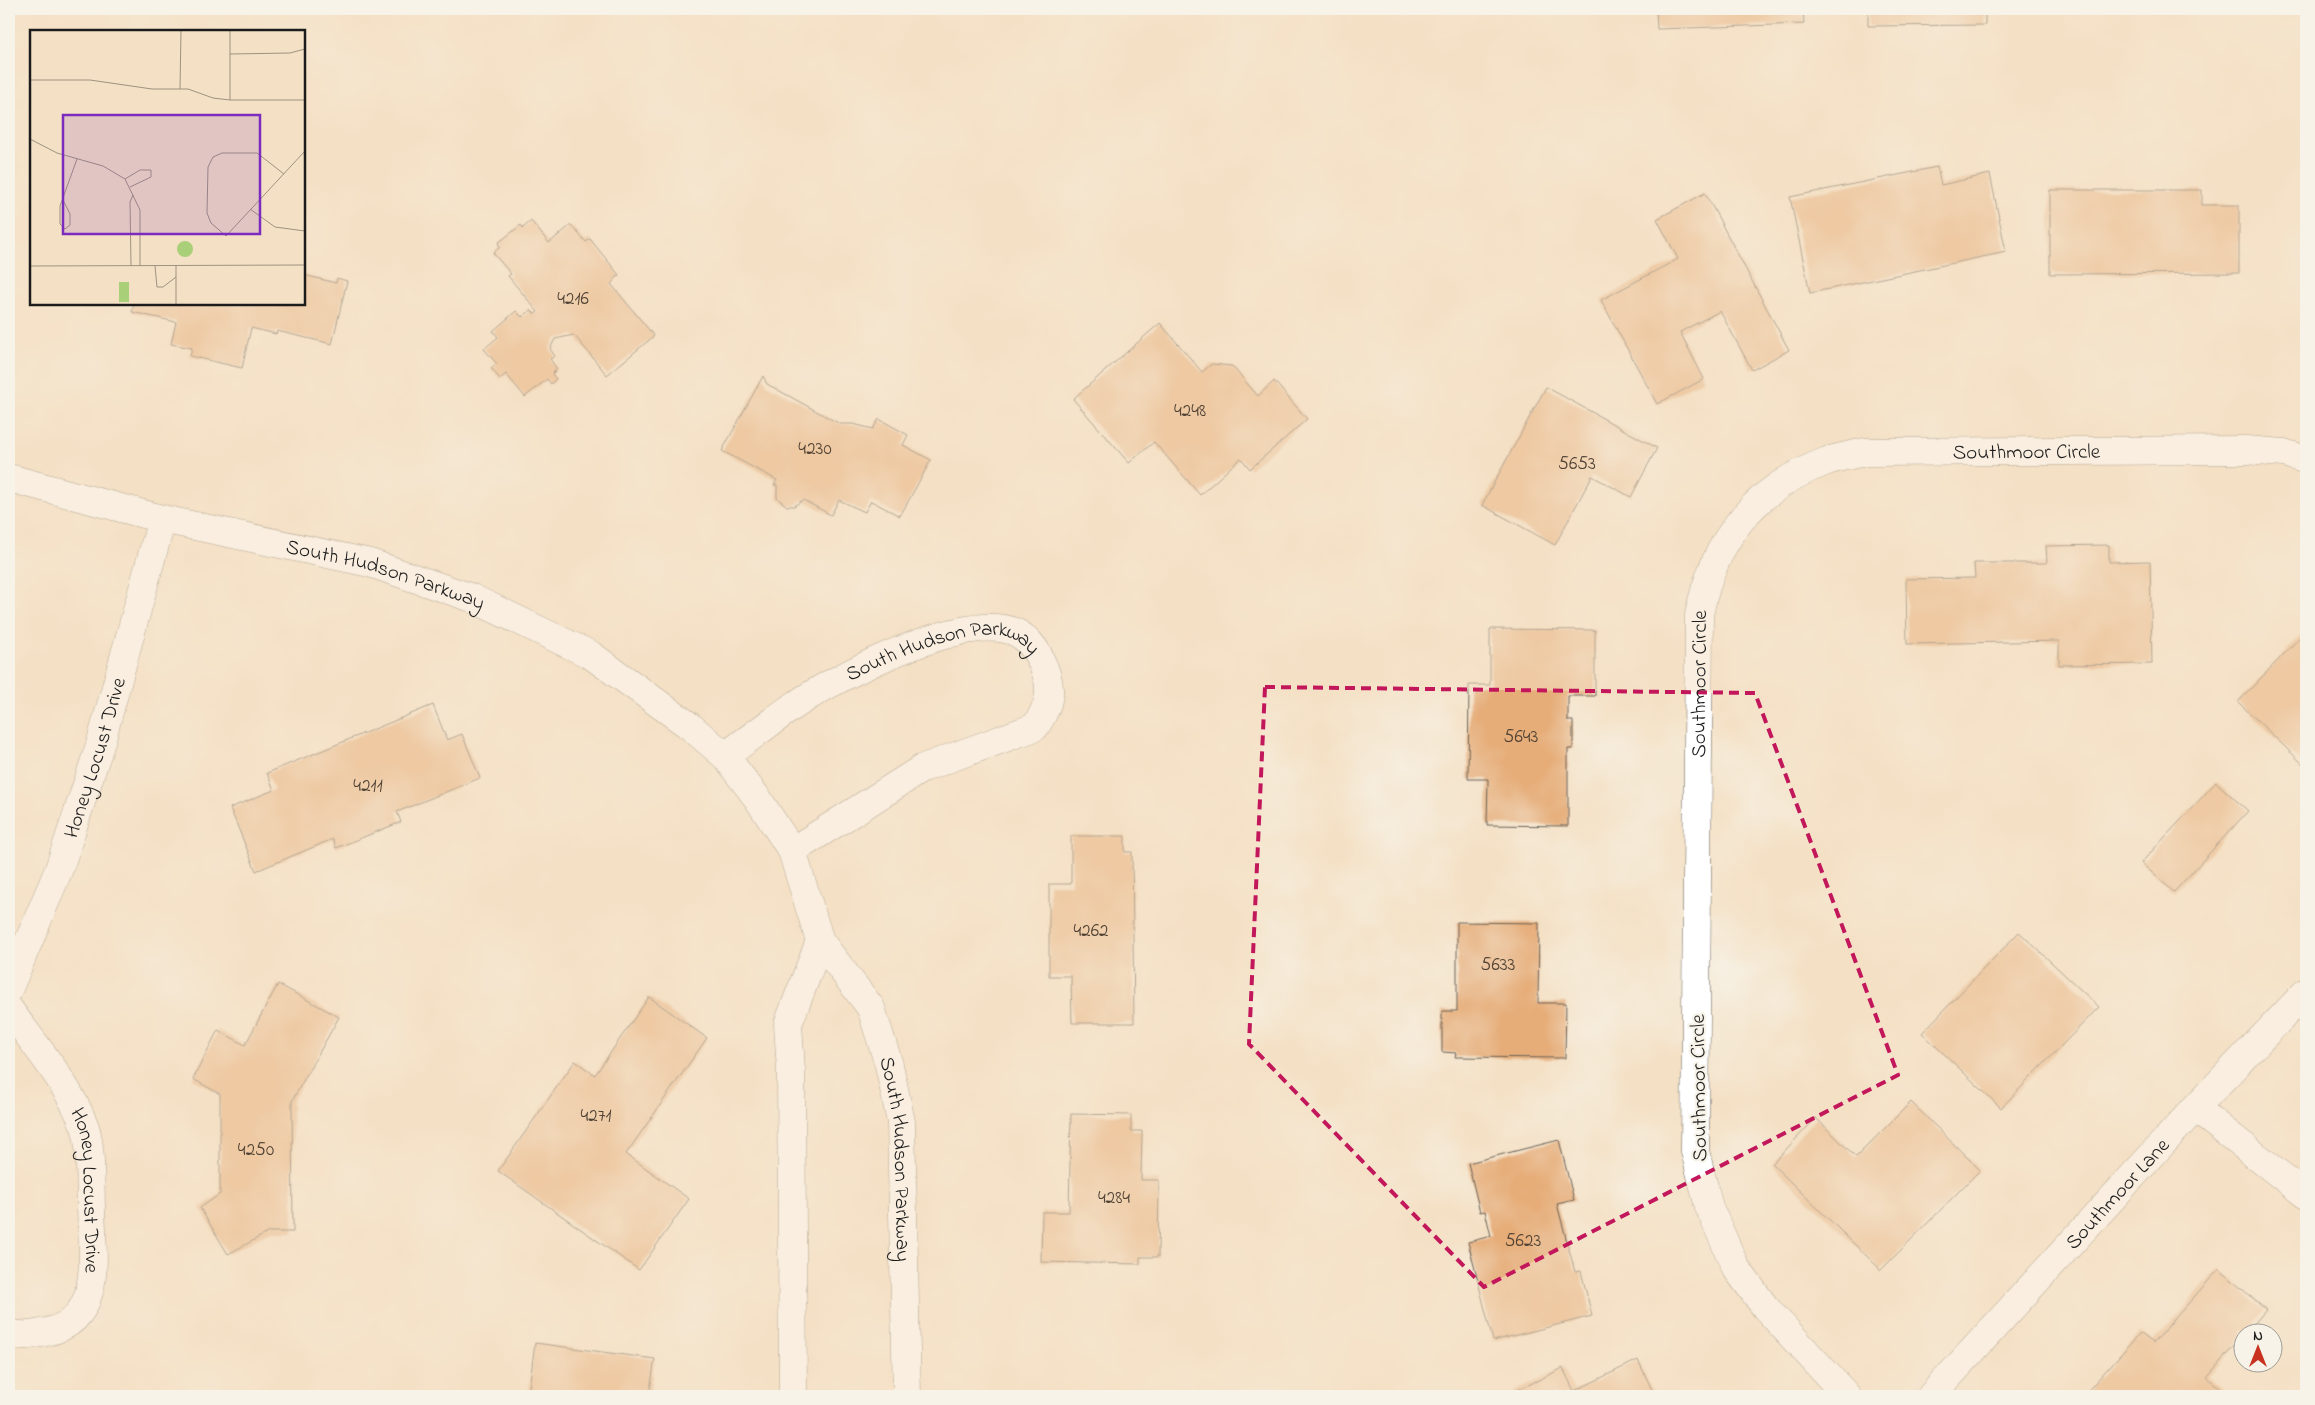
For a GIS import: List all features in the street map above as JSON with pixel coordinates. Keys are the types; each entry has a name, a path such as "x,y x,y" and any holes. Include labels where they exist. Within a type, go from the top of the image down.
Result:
{"street":[{"name":"Southmoor Circle","path":"1846,1396 1765,1308 1736,1268 1709,1206 1695,1151 1699,615 1705,586 1725,540 1766,493 1797,474 1829,460 1865,452 2246,450 2284,453 2306,460"},
{"name":"South Hudson Parkway","path":"9,478 162,519 370,563 472,598 545,631 591,655 691,727 725,756 758,799 792,851 820,941 871,1008 889,1065 901,1122 907,1396"},
{"name":"Honey Locust Drive","path":"9,988 58,869 100,745 162,519"},
{"name":"South Hudson Parkway","path":"725,756 787,711 828,685 903,649 964,629 990,628 1016,633 1036,650 1048,674 1049,694 1046,712 1035,727 923,768 792,851"},
{"path":"793,1396 791,1071 788,1024 820,941"},
{"name":"Southmoor Lane","path":"1931,1396 2195,1108 2306,992"},
{"name":"Honey Locust Drive","path":"9,1009 66,1087 86,1129 90,1169 92,1266 88,1300 77,1318 56,1330 24,1337 9,1333"},
{"path":"2195,1108 2306,1196"}],"highlighted area":[{"path":"1265,687 1755,693 1898,1075 1484,1287 1249,1044"}],"building":[{"path":"1656,9 1803,9 1804,24 1657,29"},
{"path":"1868,9 1985,9 1985,25 1868,26"},
{"path":"1937,167 1941,185 1990,174 2006,252 1810,293 1790,197"},
{"path":"2050,190 2202,190 2202,205 2239,205 2239,273 2050,274"},
{"path":"1705,193 1789,350 1752,370 1720,311 1680,332 1704,379 1657,404 1601,300 1678,259 1657,219"},
{"path":"531,221 549,243 571,225 586,242 590,239 619,275 611,284 654,336 607,375 574,335 555,339 550,349 555,356 550,359 557,369 552,374 556,379 551,384 547,379 525,397 506,374 500,379 491,368 497,364 484,349 498,337 493,331 516,311 522,317 531,310 535,314 538,312 508,276 511,274 493,253 500,247 498,243 521,225 523,228"},
{"path":"305,275 336,283 337,278 347,281 332,344 277,331 276,334 251,328 242,368 190,356 192,348 171,344 176,322 132,312 134,305 305,305"},
{"path":"1160,323 1202,372 1212,364 1232,366 1258,396 1274,381 1307,419 1250,469 1241,458 1200,495 1154,442 1129,463 1073,399"},
{"path":"763,376 767,384 840,424 853,424 873,429 879,419 908,435 903,445 931,460 900,516 871,501 865,512 839,500 831,515 803,500 794,506 787,506 777,498 777,485 774,485 777,480 722,451"},
{"path":"1546,387 1657,448 1631,497 1592,476 1555,545 1482,505"},
{"path":"2109,545 2109,562 2150,561 2152,664 2059,665 2059,641 1907,644 1906,579 1975,578 1974,563 2047,563 2046,546"},
{"path":"1490,629 1595,630 1595,696 1568,696 1568,721 1573,721 1573,749 1568,749 1568,826 1487,825 1488,779 1468,779 1469,685 1490,685"},
{"path":"2306,631 2306,767 2238,702"},
{"path":"433,705 447,740 462,734 480,778 397,812 401,822 336,848 333,839 256,871 230,808 274,790 267,773"},
{"path":"2216,782 2248,811 2174,892 2141,863"},
{"path":"1071,836 1125,836 1125,852 1132,852 1134,1023 1072,1023 1071,976 1049,976 1049,884 1071,884"},
{"path":"1457,922 1539,923 1538,1003 1566,1003 1565,1058 1455,1057 1456,1053 1442,1052 1442,1011 1457,1011"},
{"path":"2019,932 2099,1007 2001,1108 1922,1033"},
{"path":"278,984 339,1017 292,1101 293,1232 269,1232 228,1254 200,1208 220,1194 220,1094 193,1079 218,1030 245,1045"},
{"path":"649,997 707,1038 626,1154 689,1199 639,1270 498,1171 575,1061 595,1075"},
{"path":"1911,1102 1980,1170 1881,1270 1772,1164 1816,1118 1856,1157"},
{"path":"1071,1114 1131,1115 1131,1131 1142,1131 1141,1180 1159,1180 1158,1257 1140,1257 1140,1264 1041,1262 1042,1212 1069,1212"},
{"path":"1559,1140 1574,1200 1557,1204 1575,1272 1581,1271 1592,1316 1493,1341 1468,1242 1491,1236 1485,1211 1480,1212 1468,1163"},
{"path":"2219,1269 2266,1310 2256,1322 2232,1322 2232,1348 2207,1377 2229,1396 2083,1396 2140,1333 2153,1343"},
{"path":"535,1343 655,1359 649,1396 528,1396"},
{"path":"1638,1360 1655,1396 1516,1396 1514,1392 1563,1368 1574,1391"}]}
